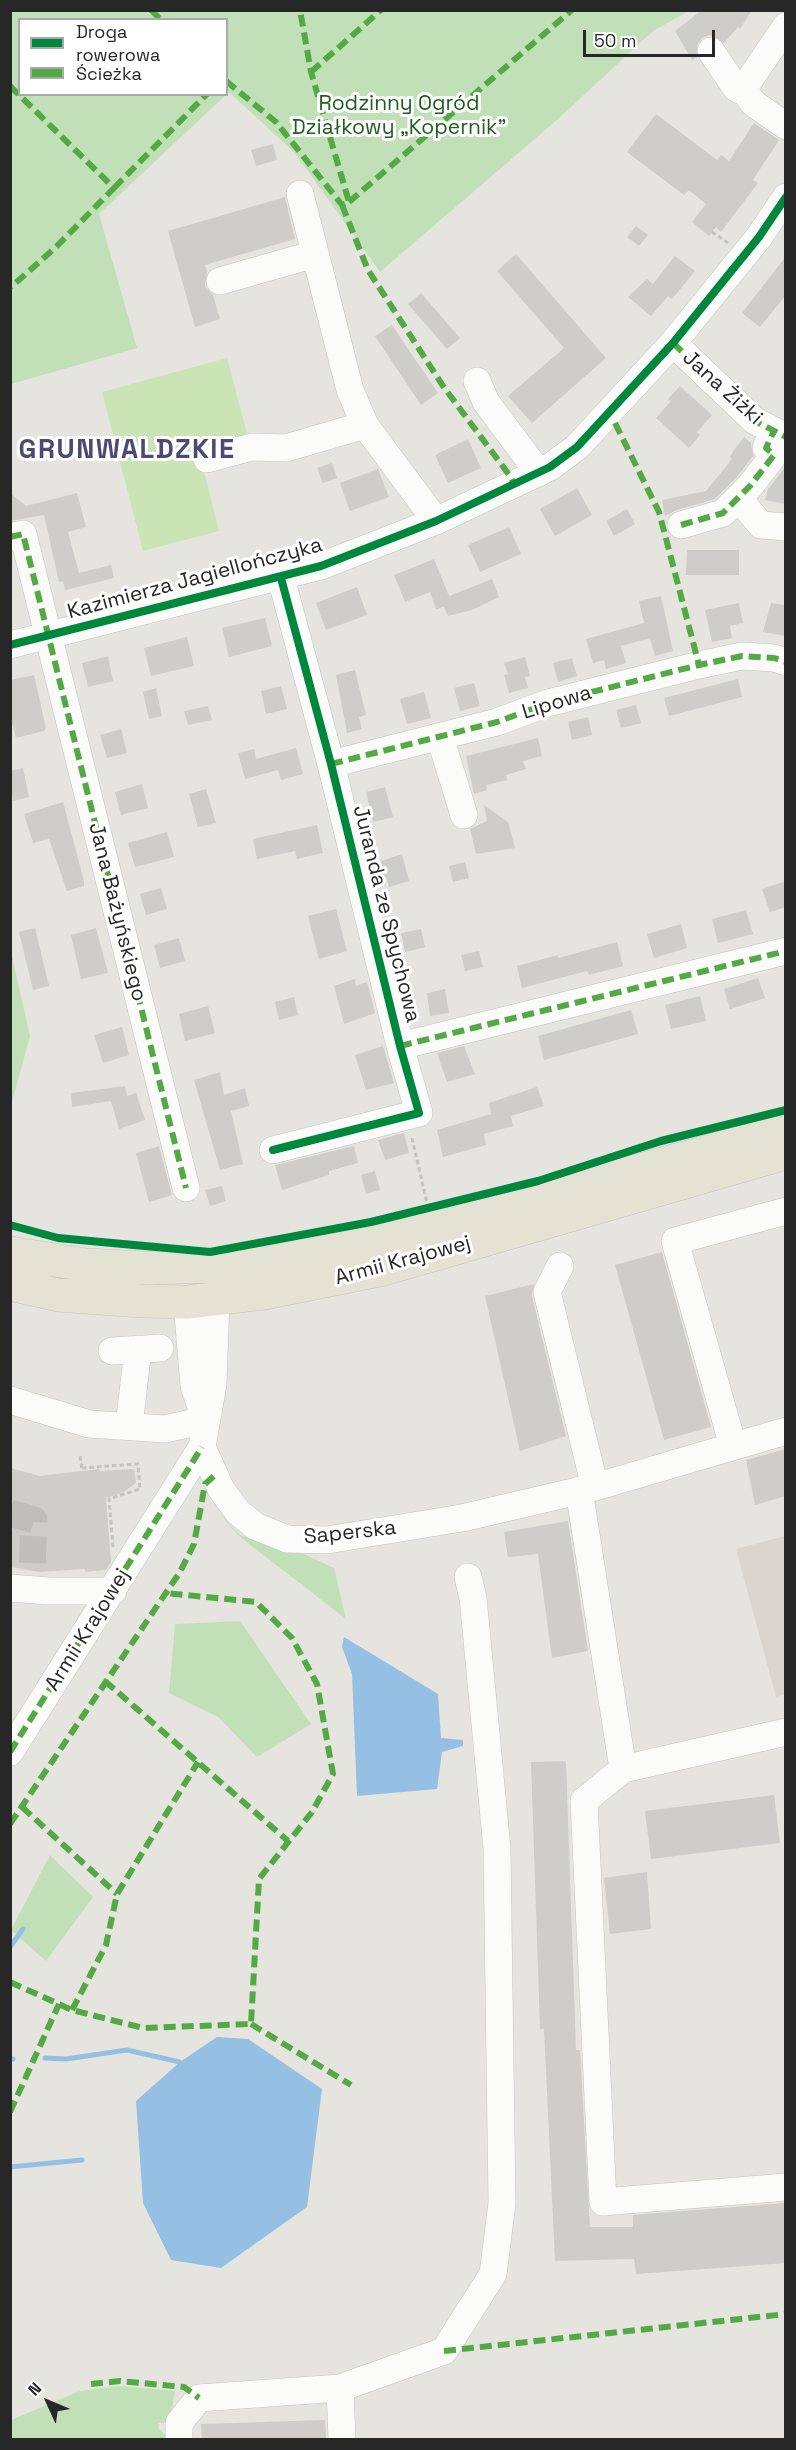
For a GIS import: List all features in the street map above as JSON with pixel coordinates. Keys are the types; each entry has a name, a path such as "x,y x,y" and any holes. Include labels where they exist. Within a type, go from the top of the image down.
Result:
{"main road":[{"name":"Armii Krajowej","path":"10,1253 106,1267 200,1267 272,1260 424,1229 786,1130"},
{"name":"Armii Krajowej","path":"10,1284 58,1295 202,1301 264,1293 384,1269 786,1153"},
{"path":"200,1267 202,1301"}],"street":[{"path":"746,93 746,85 786,26"},
{"path":"711,51 736,88 746,93 753,103 786,126"},
{"path":"300,194 350,390 364,425 436,522"},
{"name":"Kazimierza Jagiellończyka","path":"10,645 321,566 436,522 539,473 577,447 673,343 759,237 786,197"},
{"path":"220,281 315,254"},
{"name":"Jana Żiżki","path":"673,343 755,421 779,435 766,448 774,455 723,513 681,525"},
{"path":"477,381 486,402 539,473"},
{"path":"207,459 252,447 286,448 364,425"},
{"path":"738,498 761,525 786,527"},
{"name":"Jana Bażyńskiego","path":"10,537 23,534 186,1188"},
{"name":"Juranda ze Spychowa","path":"281,578 331,764 400,1046 419,1113 407,1117"},
{"name":"Lipowa","path":"331,764 497,722 548,703 699,664 742,656 774,658 786,662"},
{"path":"440,737 464,815"},
{"path":"400,1046 786,951"},
{"path":"273,1149 407,1117"},
{"path":"734,1446 675,1241 786,1211"},
{"path":"560,1266 547,1292 587,1489 623,1769"},
{"name":"Saperska","path":"202,1301 194,1386 204,1434 221,1489 238,1512 255,1526 287,1539 327,1540 462,1518 587,1489 786,1431"},
{"path":"129,1426 137,1349"},
{"path":"10,1400 89,1424 204,1434"},
{"name":"Armii Krajowej","path":"10,1752 113,1591 204,1434"},
{"path":"179,2439 179,2423 199,2398 339,2388 444,2351 493,2274 502,2204 497,1849 473,1598 468,1577"},
{"path":"24,1583 113,1591"},
{"path":"785,1737 623,1769 584,1801 603,2202 786,2187"},
{"path":"339,2388 342,2439"}],"path":[{"path":"712,232 735,249"},
{"path":"407,1117 427,1203"},
{"path":"415,1211 438,1206"},
{"path":"80,1456 82,1469 138,1464 140,1489 109,1499 113,1557"}],"green space":[{"name":"Rodzinny Ogród Działkowy „Kopernik”","path":"11,10 689,10 653,31 558,119 380,272 295,153 228,93 228,18 18,18 18,96 225,96 99,214 137,348 11,384"},
{"path":"227,358 249,441 200,455 219,531 143,551 102,392"},
{"path":"10,947 30,1036 11,1106 10,1106"},
{"path":"214,1508 240,1535 299,1552 334,1568 346,1619 239,1536"},
{"path":"240,1621 311,1724 257,1757 218,1717 169,1693 175,1624"},
{"path":"50,1855 93,1897 46,1961 11,1930"},
{"path":"120,2386 175,2391 170,2422 158,2423 159,2429 170,2439 11,2440 11,2420 80,2391"}],"shaded area":[{"path":"785,1536 785,1694 776,1697 736,1549"}],"water":[{"path":"344,1637 438,1694 441,1738 463,1740 463,1746 442,1752 437,1789 357,1796 352,1674 342,1647"},
{"path":"217,2037 248,2039 322,2089 307,2207 221,2268 171,2260 143,2203 136,2101 180,2062"}],"building":[{"path":"702,10 752,10 740,29 738,27 724,43 710,35 702,38 697,45 697,57 692,60 675,31"},
{"path":"656,114 717,160 721,155 729,161 754,123 779,140 753,180 758,183 721,232 716,227 709,236 692,222 706,204 689,190 684,195 627,152"},
{"path":"273,144 277,160 256,166 251,150"},
{"path":"285,197 295,239 205,265 207,273 205,286 213,295 220,319 195,327 168,231"},
{"path":"636,226 648,235 639,246 627,237"},
{"path":"516,254 606,358 532,423 508,396 564,348 497,271"},
{"path":"675,256 695,271 672,299 668,296 651,316 628,297 647,279 653,284"},
{"path":"786,256 786,295 760,327 742,313"},
{"path":"421,293 460,338 447,349 408,304"},
{"path":"392,325 438,393 421,405 375,336"},
{"path":"680,386 712,415 697,432 700,435 689,448 656,418"},
{"path":"744,437 751,443 753,456 738,476 715,499 677,510 665,516 662,500 706,491 732,459 730,457"},
{"path":"468,439 481,468 448,483 435,455"},
{"path":"332,463 337,478 323,483 317,468"},
{"path":"786,466 786,504 765,500 768,489"},
{"path":"378,469 389,497 350,511 340,483"},
{"path":"577,488 592,515 555,536 540,509"},
{"path":"10,493 26,506 77,493 86,527 68,532 79,573 111,565 114,578 65,590 63,581 59,582 44,515 10,521"},
{"path":"627,509 635,524 614,536 606,521"},
{"path":"509,527 521,554 480,572 468,545"},
{"path":"687,550 739,550 739,575 686,575"},
{"path":"434,559 449,596 492,579 499,597 472,610 448,616 444,607 436,609 430,592 405,602 394,575"},
{"path":"357,587 367,615 326,630 316,603"},
{"path":"661,596 673,651 655,656 650,638 621,646 626,663 606,669 604,660 593,663 586,639 644,623 639,601"},
{"path":"739,603 743,623 730,626 732,638 712,642 705,610"},
{"path":"771,603 784,605 786,636 763,632"},
{"path":"265,618 272,646 229,657 222,628"},
{"path":"187,637 194,666 151,676 144,648"},
{"path":"108,656 113,681 88,687 82,663"},
{"path":"525,657 530,676 525,677 528,688 509,693 504,675 508,674 504,663"},
{"path":"572,658 577,676 558,682 553,663"},
{"path":"355,670 366,715 359,717 362,729 347,733 336,675"},
{"path":"34,675 46,728 44,731 16,738 10,716 10,680"},
{"path":"738,679 742,697 669,716 664,698"},
{"path":"474,683 480,706 460,711 454,688"},
{"path":"281,686 287,709 266,714 261,691"},
{"path":"156,688 162,716 149,719 143,692"},
{"path":"424,692 431,718 407,724 400,699"},
{"path":"636,705 641,723 621,728 616,710"},
{"path":"208,706 212,720 188,725 184,711"},
{"path":"588,717 592,735 572,740 568,722"},
{"path":"121,729 127,753 107,758 100,735"},
{"path":"538,738 542,756 523,761 526,769 506,775 507,780 486,785 487,790 474,794 466,756"},
{"path":"296,748 303,774 281,780 278,770 245,779 238,753 254,749 256,759"},
{"path":"23,768 29,797 13,801 10,771"},
{"path":"142,784 148,808 121,815 115,792"},
{"path":"385,787 393,817 373,822 366,792"},
{"path":"206,789 216,823 198,827 189,794"},
{"path":"63,802 84,881 84,886 67,891 49,839 33,843 24,814"},
{"path":"484,805 508,822 515,848 476,854 470,829 487,821"},
{"path":"317,825 323,853 297,859 295,851 257,859 253,839"},
{"path":"167,832 174,857 135,867 128,843"},
{"path":"402,854 409,881 389,887 386,877 380,879 375,863"},
{"path":"465,862 469,878 453,882 449,866"},
{"path":"786,881 786,907 770,912 762,889"},
{"path":"161,888 167,909 146,915 140,894"},
{"path":"336,909 347,951 319,959 308,916"},
{"path":"746,910 753,934 718,943 712,919"},
{"path":"681,924 687,948 654,958 647,934"},
{"path":"35,928 49,986 33,990 19,932"},
{"path":"96,928 108,973 81,979 71,935"},
{"path":"421,929 425,947 405,952 401,933"},
{"path":"179,938 185,961 160,968 154,945"},
{"path":"617,942 623,966 589,975 587,971 522,988 517,966"},
{"path":"479,951 483,967 465,971 461,955"},
{"path":"758,978 765,998 730,1009 724,989"},
{"path":"355,979 356,986 367,982 375,1013 344,1024 334,986"},
{"path":"445,989 449,1013 430,1016 427,993"},
{"path":"700,996 706,1021 671,1029 665,1005"},
{"path":"294,997 298,1015 279,1020 275,1002"},
{"path":"208,1006 215,1033 185,1041 179,1014"},
{"path":"631,1010 638,1034 544,1060 538,1036"},
{"path":"122,1027 129,1055 103,1063 94,1035"},
{"path":"383,1046 394,1083 366,1090 355,1055"},
{"path":"464,1046 475,1074 447,1082 437,1053"},
{"path":"220,1072 224,1095 245,1088 249,1106 231,1111 243,1164 220,1170 194,1080"},
{"path":"125,1086 127,1096 136,1093 145,1120 119,1129 111,1101 72,1107 71,1093"},
{"path":"537,1087 544,1106 511,1116 513,1126 484,1134 486,1145 443,1157 437,1130 491,1114 489,1103"},
{"path":"404,1133 409,1153 385,1160 378,1140"},
{"path":"159,1146 172,1195 149,1202 136,1153"},
{"path":"354,1146 358,1163 329,1171 329,1175 282,1190 275,1165"},
{"path":"375,1171 380,1190 366,1194 361,1175"},
{"path":"222,1186 226,1201 210,1206 205,1190"},
{"path":"662,1252 711,1427 664,1440 615,1265"},
{"path":"534,1284 532,1296 566,1436 520,1451 485,1296"},
{"path":"786,1449 786,1496 755,1505 746,1460"},
{"path":"10,1468 40,1476 99,1469 100,1471 134,1469 136,1483 122,1493 106,1498 111,1562 106,1570 39,1572 10,1567"},
{"path":"568,1521 588,1651 552,1658 538,1554 508,1557 504,1532"},
{"path":"566,1761 576,2050 580,2050 590,2227 633,2227 633,2215 786,2203 786,2263 636,2274 634,2259 555,2261 544,2029 540,2029 531,1762"},
{"path":"774,1795 780,1843 651,1859 645,1811"},
{"path":"647,1872 651,1929 610,1934 604,1878"},
{"path":"325,2420 326,2439 202,2439 201,2424"}],"waterway":[{"path":"10,1947 23,1929"},
{"path":"45,2058 66,2059 127,2050 180,2062"},
{"path":"10,2167 82,2160"}],"tunnel":[{"path":"10,1513 34,1520 32,1571"}],"marked path":[{"path":"151,10 159,18"},
{"path":"228,83 276,122 342,205 349,202 311,72 300,10"},
{"path":"311,72 381,10"},
{"path":"349,202 572,10"},
{"path":"10,86 18,94"},
{"path":"11,287 56,247 114,188 20,96"},
{"path":"114,188 205,96"},
{"path":"342,205 368,270 443,386 515,486"},
{"path":"673,343 755,421 786,437"},
{"path":"615,423 659,512 699,665"},
{"path":"681,525 723,513 750,486 774,455 766,448 773,433"},
{"path":"10,537 23,534 186,1188"},
{"path":"331,764 497,722 548,703 699,665 742,656 774,658 786,662"},
{"path":"400,1046 786,951"},
{"path":"10,1752 202,1447"},
{"path":"10,1824 180,1572 194,1544 205,1484 215,1475"},
{"path":"10,1982 72,2010 143,2028 251,2024 259,1879 312,1812 333,1774 317,1684 292,1638 256,1602 165,1593"},
{"path":"105,1681 288,1841"},
{"path":"72,2010 106,1945 117,1894 198,1762"},
{"path":"22,1807 117,1894"},
{"path":"10,2112 59,2004"},
{"path":"251,2024 351,2085"},
{"path":"444,2351 786,2314"},
{"path":"91,2384 120,2381 184,2387 199,2398"}],"cycle path":[{"path":"10,645 321,566 436,521 550,467 577,447 673,343 759,237 786,197"},
{"path":"273,1150 419,1113 400,1046 331,764 281,578"},
{"path":"10,1225 58,1238 210,1252 371,1222 538,1181 661,1141 786,1110"}],"district":[{"name":"GRUNWALDZKIE","path":"127,451"}]}
